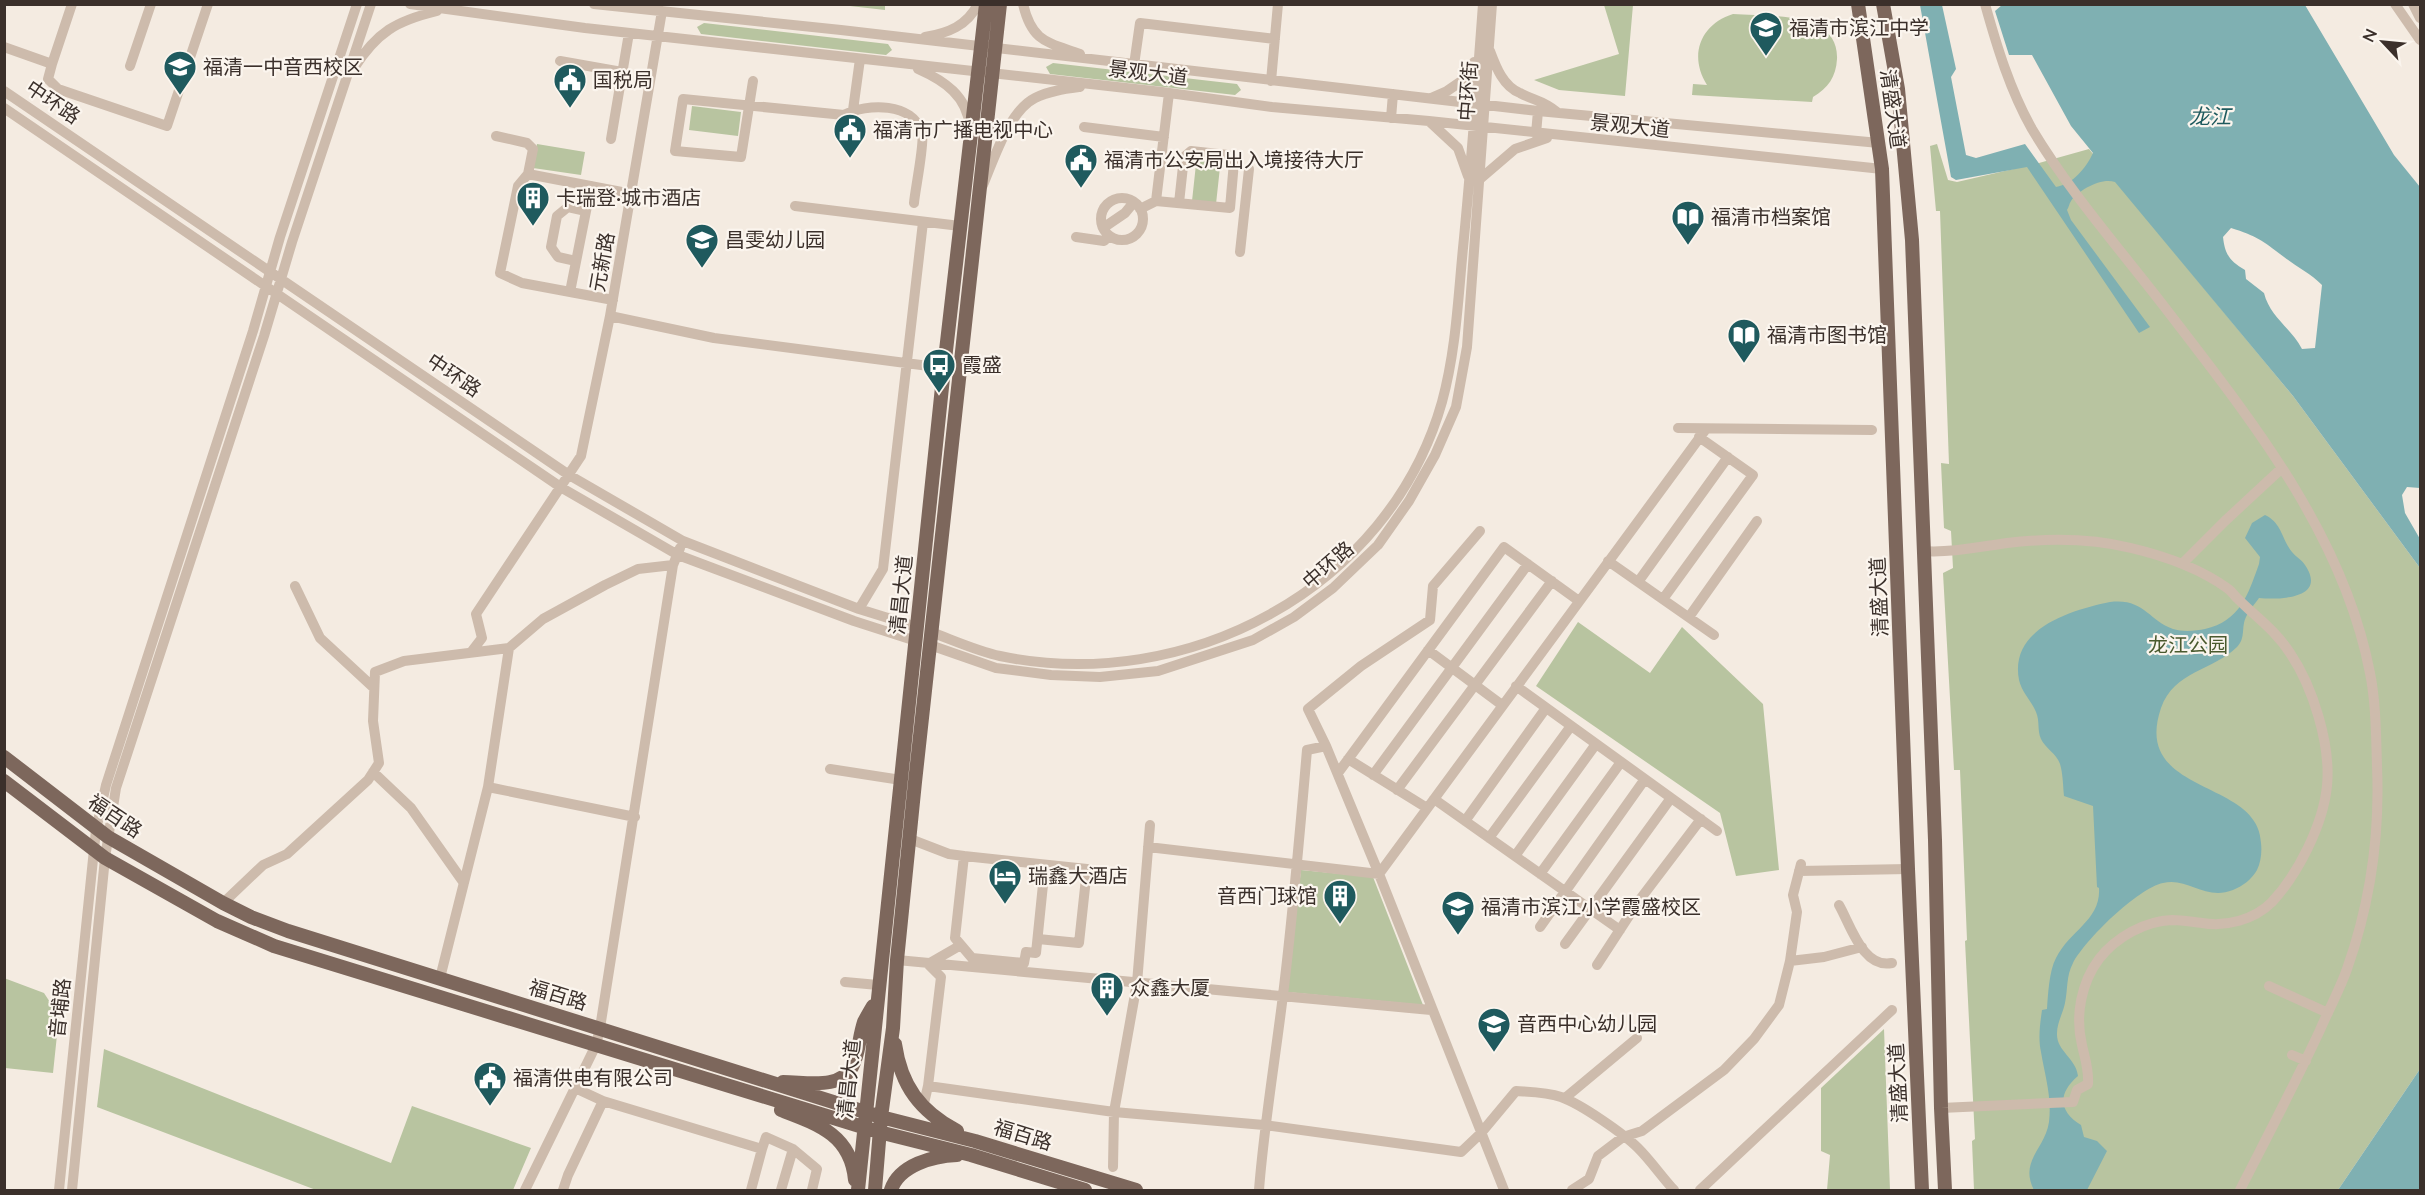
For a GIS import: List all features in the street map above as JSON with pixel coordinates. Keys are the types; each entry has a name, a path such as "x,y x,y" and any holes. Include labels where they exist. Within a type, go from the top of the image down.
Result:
{"main road":[{"name":"清昌大道","path":"857,1191 944,368 986,4"},
{"name":"清昌大道","path":"875,1191 879,1132 893,1028 897,960 930,639 1000,4"},
{"name":"清盛大道","path":"1858,4 1882,170 1922,1191"},
{"name":"清盛大道","path":"1883,4 1898,89 1912,240 1922,551 1935,840 1945,1191"},
{"name":"福百路","path":"4,758 102,833 251,917 288,931 881,1117 975,1141 1136,1191"},
{"name":"福百路","path":"4,781 100,855 217,921 274,946 864,1128 971,1155 1085,1191"},
{"path":"770,1082 828,1083 849,1072 857,1059 864,1023 878,992"},
{"path":"893,1028 901,1072 920,1104 936,1120 975,1141"},
{"path":"760,1095 777,1108 817,1124 834,1135 851,1163 857,1191"},
{"path":"891,1191 894,1183 905,1171 926,1161 946,1156 971,1155"}],"street":[{"path":"72,4 48,79 58,90 167,126 208,4"},
{"path":"130,66 151,4"},
{"path":"102,833 106,785 357,4"},
{"path":"102,833 371,4"},
{"name":"景观大道","path":"410,4 658,37 1099,85 1272,107 1430,121 1882,170"},
{"name":"景观大道","path":"594,4 1538,111 1879,143"},
{"path":"914,39 956,29 971,16 978,4"},
{"path":"1023,4 1028,22 1035,34 1058,46 1100,61"},
{"path":"1271,81 1278,4"},
{"name":"中环街","path":"1482,4 1484,48"},
{"name":"中环街","path":"1475,179 1484,48 1492,4"},
{"path":"1985,4 1998,51 2032,128 2079,197 2248,416 2318,529 2342,579 2364,645 2375,713 2378,804 2371,873 2351,955 2328,1013 2240,1191"},
{"path":"2395,4 2421,40"},
{"path":"2413,4 2421,18"},
{"path":"344,83 368,47 382,33 411,17 442,10"},
{"name":"元新路","path":"472,651 482,638 476,614 499,577 562,488 581,456 613,300 662,11"},
{"path":"1134,65 1140,23 1275,39"},
{"path":"611,139 629,33"},
{"path":"4,47 52,64"},
{"path":"1431,98 1447,91 1469,76 1484,48 1505,81 1518,93 1545,101 1557,113"},
{"path":"853,110 860,59"},
{"path":"560,61 622,72"},
{"path":"910,65 935,77 962,98 970,124 970,150"},
{"path":"753,81 749,105 741,157 675,151 683,99 749,105 844,115 853,110 892,107 912,117 923,134 914,203"},
{"path":"980,193 1004,136 1020,110 1033,99 1059,90 1099,85"},
{"name":"中环路","path":"4,91 569,475 683,541 859,609 917,627"},
{"path":"1156,201 1169,93"},
{"path":"1391,118 1394,94"},
{"name":"中环路","path":"4,108 562,488 676,560 916,641"},
{"path":"1536,134 1538,111"},
{"path":"1430,121 1458,148 1475,179 1515,150 1553,136"},
{"path":"1084,127 1164,136"},
{"path":"496,136 527,143 533,149 528,174 518,186 500,273 522,283 613,300"},
{"path":"1179,203 1184,157 1191,152 1228,155 1234,162 1230,208"},
{"path":"1240,252 1249,168"},
{"path":"528,174 632,194"},
{"name":"中环路","path":"930,639 996,668 1051,675 1100,677 1158,671 1253,640 1294,617 1333,588 1378,544 1409,501 1435,455 1456,407 1467,347 1475,179"},
{"path":"570,292 591,186"},
{"path":"1076,237 1104,241 1106,232 1101,217 1107,204 1120,198 1137,206 1143,219 1134,236 1121,240 1106,232"},
{"path":"1106,232 1125,213 1137,206 1156,201 1244,210"},
{"path":"795,206 960,226"},
{"path":"576,261 558,257 551,247 557,216 568,207 586,211"},
{"path":"859,609 883,569 923,222"},
{"path":"610,316 714,338 944,368"},
{"path":"1678,428 1702,433 1872,430"},
{"path":"1663,599 1753,475 1728,457 1702,433"},
{"path":"1379,874 1702,433"},
{"path":"1638,582 1728,457"},
{"path":"2183,563 2281,469"},
{"path":"1689,617 1757,521"},
{"path":"1480,531 1433,586 1430,620 1361,666 1308,709 1338,773 1504,1191"},
{"path":"1922,551 1968,550 2038,540 2081,539 2129,547 2183,563 2229,590 2267,624 2291,654 2319,719 2324,741 2327,786 2310,843 2288,881 2262,911 2248,918 2222,924 2170,920 2146,926 2116,942 2100,958 2088,978 2080,1005 2079,1023 2087,1062 2088,1084 2077,1090 2073,1102 1941,1108"},
{"path":"525,1191 596,1045 676,560 683,541"},
{"path":"1338,773 1504,547 1579,601"},
{"path":"223,903 263,865 287,854 368,780 379,763 373,721 375,672 404,661 509,648 543,619 613,581 638,568 676,560"},
{"path":"1608,561 1714,634"},
{"path":"1373,775 1528,564"},
{"path":"1397,790 1552,582"},
{"path":"295,586 320,638 374,688"},
{"path":"440,978 488,787 509,648"},
{"path":"1428,650 1502,705"},
{"path":"1516,686 1717,831"},
{"path":"1465,820 1546,708"},
{"path":"1489,838 1571,726"},
{"path":"1515,856 1596,744"},
{"path":"1259,1191 1264,1125 1282,997 1297,864 1306,750 1326,746"},
{"path":"1348,759 1427,808"},
{"path":"1540,874 1621,762"},
{"path":"830,769 901,780"},
{"path":"373,772 411,808 464,883"},
{"path":"1540,927 1645,779"},
{"path":"488,787 635,817"},
{"path":"1434,798 1620,930"},
{"path":"1565,944 1671,798"},
{"path":"1597,965 1701,819"},
{"path":"1113,1167 1114,1112 1137,983 1150,825"},
{"name":"音埔路","path":"72,1191 102,833"},
{"path":"910,839 949,854 1087,869 1079,943 1038,939"},
{"path":"1148,847 1379,874"},
{"name":"音埔路","path":"59,1191 100,855"},
{"path":"964,856 955,938 972,958 1024,963 1026,952 1036,953 1045,864"},
{"path":"1572,1191 1588,1179 1598,1156 1623,1137 1642,1131 1732,1063 1754,1039 1779,1005 1790,960 1797,912 1793,895 1800,868 1908,868"},
{"path":"1839,905 1862,947 1873,961 1883,964 1892,963"},
{"path":"928,964 961,945"},
{"path":"1790,960 1824,957 1862,947"},
{"path":"897,960 1431,1010"},
{"path":"920,1104 924,1103 928,1086 941,977 928,964"},
{"path":"845,982 878,992"},
{"path":"2269,986 2328,1013"},
{"path":"1700,1191 1892,1010"},
{"path":"1565,1098 1637,1038"},
{"path":"2292,1055 2306,1061"},
{"path":"928,1086 1114,1112 1264,1125 1461,1152 1481,1133 1516,1091 1552,1094 1565,1098 1637,1147 1674,1191"},
{"path":"575,1088 603,1101 762,1149"},
{"path":"563,1191 568,1175 603,1101"},
{"path":"751,1191 766,1137 793,1149 817,1169 812,1191"},
{"path":"781,1191 793,1149"}],"green space":[{"path":"885,4 885,10 841,5"},
{"path":"1604,5 1633,5 1625,96 1559,90 1534,80 1619,54"},
{"name":"福清市滨江中学","path":"1733,14 1798,19 1814,24 1826,32 1834,43 1837,59 1835,71 1823,90 1813,97 1812,102 1692,95 1693,84 1707,85 1701,74 1699,63 1698,52 1701,42 1713,25"},
{"path":"704,23 888,44 892,50 886,55 701,34 697,27"},
{"path":"1053,63 1237,84 1241,90 1235,95 1050,74 1046,67"},
{"path":"692,106 741,112 738,136 689,130"},
{"path":"537,144 585,152 581,175 533,168"},
{"name":"龙江公园","path":"1937,144 1948,180 1957,182 2089,149 2293,396 2420,568 2420,1069 2338,1190 1974,1190 1972,1141 1975,1139 1965,941 1967,940 1960,770 1954,770 1943,573 1953,568 1951,531 1944,528 1941,463 1949,464 1940,211 1936,211 1930,146"},
{"path":"1197,155 1221,158 1216,204 1192,201"},
{"path":"1578,622 1650,673 1682,627 1763,704 1779,870 1736,876 1720,813 1536,686"},
{"path":"1301,870 1373,877 1423,1005 1287,992"},
{"path":"4,978 44,993 59,1016 53,1073 5,1068"},
{"path":"1884,1029 1890,1190 1827,1190 1830,1155 1821,1151 1821,1088"},
{"path":"104,1049 391,1163 412,1106 531,1148 513,1190 316,1190 97,1107"}],"water":[{"name":"龙江","path":"1920,5 1942,5 1956,69 1951,77 1966,155 1976,158 2025,144 2056,187 2068,183 2078,174 2093,153 2071,126 2032,55 2009,55 1995,11 2002,5 2305,5 2394,155 2420,187 2420,488 2407,487 2402,495 2405,513 2420,539 2420,568 2293,396 2115,182 2104,181 2085,189 2074,197 2067,210 2071,220 2150,327 2139,333 2027,167 1956,180 1951,177","holes":["2231,228 2254,236 2322,285 2315,348 2302,349 2271,309 2264,293 2246,279 2245,270 2229,257 2223,237"]},
{"path":"2265,515 2275,522 2288,547 2305,565 2310,576 2310,585 2306,591 2298,595 2259,598 2246,617 2240,644 2228,655 2195,672 2175,686 2167,696 2161,708 2157,736 2164,757 2179,772 2240,807 2255,822 2261,843 2261,857 2257,870 2244,884 2223,893 2214,893 2172,882 2152,887 2113,916 2079,953 2069,973 2065,1003 2057,1029 2060,1045 2074,1064 2078,1076 2071,1082 2063,1102 2068,1114 2081,1125 2084,1137 2097,1141 2107,1151 2087,1190 2034,1190 2029,1171 2034,1155 2047,1131 2050,1113 2040,1042 2042,1010 2047,1009 2050,976 2056,958 2095,909 2099,888 2097,887 2093,806 2064,796 2060,764 2041,739 2036,712 2019,680 2018,662 2024,647 2046,624 2078,610 2110,602 2131,603 2165,625 2181,631 2205,629 2227,620 2241,605 2259,564 2260,557 2245,538 2252,523"},
{"path":"2420,1069 2420,1190 2338,1190"}],"place":[{"name":"福清市滨江中学","path":"1766,57"},
{"name":"福清一中音西校区","path":"180,96"},
{"name":"国税局","path":"570,109"},
{"name":"福清市广播电视中心","path":"850,159"},
{"name":"福清市公安局出入境接待大厅","path":"1081,189"},
{"name":"卡瑞登·城市酒店","path":"533,227"},
{"name":"福清市档案馆","path":"1688,246"},
{"name":"昌雯幼儿园","path":"702,269"},
{"name":"福清市图书馆","path":"1744,364"},
{"name":"霞盛","path":"939,394"},
{"name":"瑞鑫大酒店","path":"1005,905"},
{"name":"音西门球馆","path":"1340,925"},
{"name":"福清市滨江小学霞盛校区","path":"1458,936"},
{"name":"众鑫大厦","path":"1107,1017"},
{"name":"音西中心幼儿园","path":"1494,1053"},
{"name":"福清供电有限公司","path":"490,1107"}]}
